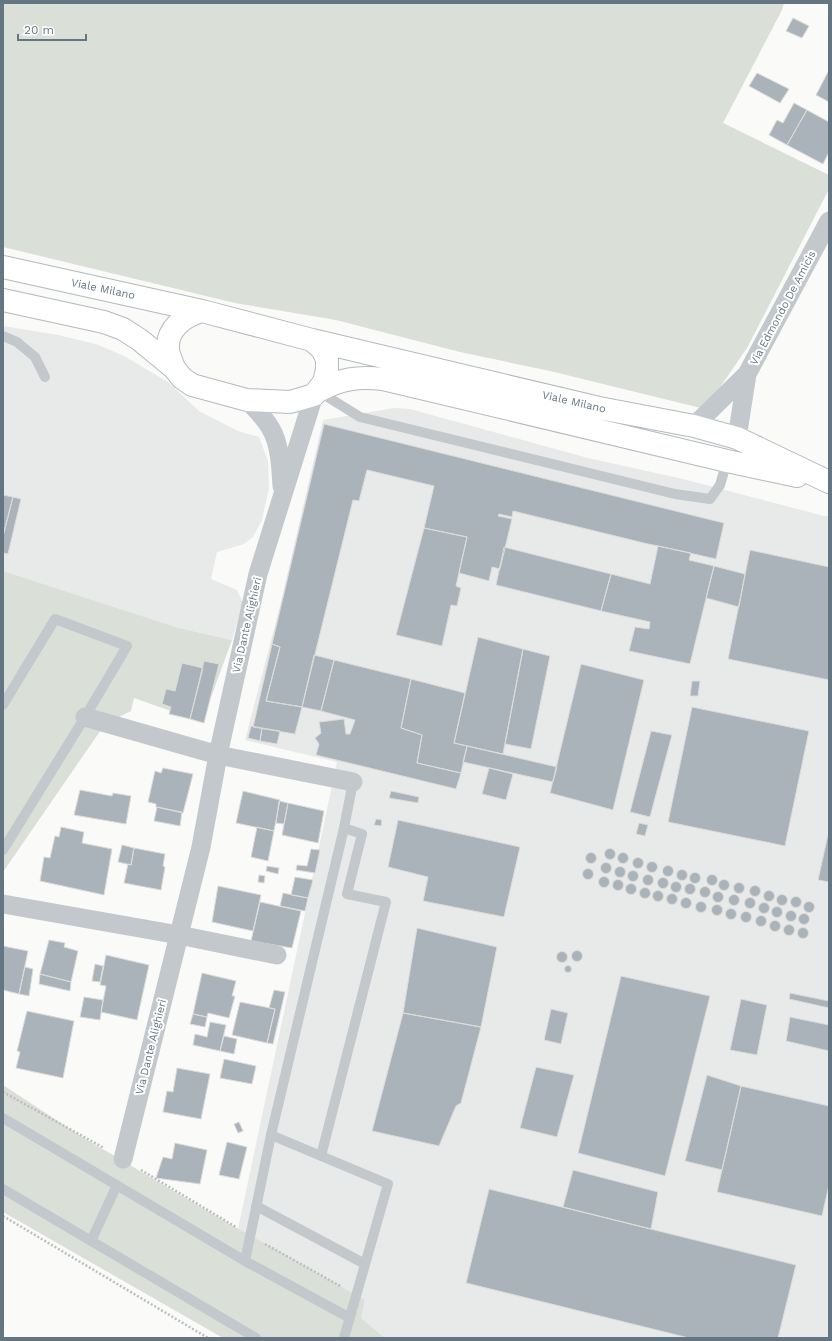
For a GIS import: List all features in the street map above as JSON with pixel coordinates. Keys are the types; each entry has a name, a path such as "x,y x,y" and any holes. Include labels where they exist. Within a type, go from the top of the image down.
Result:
{"main road":[{"name":"Viale Milano","path":"3,266 202,311 312,340 599,408 694,426 736,438 829,482"},
{"name":"Viale Milano","path":"3,300 104,322 123,329 140,340 174,368 182,378 192,384 247,400 290,402 316,393 327,386 356,378 367,377 383,379 727,461 829,482"},
{"path":"174,368 169,353 168,344 170,335 177,324 186,317 202,311"},
{"path":"312,340 322,349 327,359 327,370 324,382 316,393"}],"street":[{"name":"Via Edmondo De Amicis","path":"694,426 747,374 829,221"},
{"name":"Via Edmondo De Amicis","path":"736,438 747,374"},
{"name":"Via Dante Alighieri","path":"123,1159 201,847 218,755 258,574 316,393"},
{"name":"Via Dante Alighieri","path":"247,400 272,430 280,455 283,496"},
{"path":"85,717 218,755 353,782"},
{"path":"3,904 179,935 277,955"}],"lane":[{"path":"3,336 17,342 35,357 45,377"},
{"path":"316,393 360,417 675,494 710,499 720,484 727,461"},
{"path":"3,705 55,619 126,646 85,717 3,850"},
{"path":"244,1260 271,1135 344,828 353,782"},
{"path":"321,1156 386,902 347,894 362,834 344,828"},
{"path":"3,1118 244,1260 350,1318"},
{"path":"271,1135 388,1184 344,1338"},
{"path":"91,1241 117,1185"},
{"path":"3,1189 256,1338"},
{"path":"256,1206 365,1264"}],"path":[{"path":"3,1092 123,1159 238,1229"},
{"path":"3,1216 208,1338"},
{"path":"259,1240 347,1290"}],"shaded area":[{"path":"3,3 784,3 782,10 723,123 829,175 829,189 747,348 705,409 550,371 460,352 336,320 235,303 3,247"},
{"path":"3,326 58,335 96,344 124,356 168,382 199,411 238,431 259,437 268,461 269,488 262,520 253,537 244,544 217,552 211,579 237,590 243,603 232,640 179,628 3,571"},
{"path":"394,408 410,409 588,458 683,479 824,516 829,516 829,1338 385,1338 361,1318 365,1300 238,1229 337,762 245,740 281,602 323,420"},
{"path":"3,571 179,628 232,640 202,722 134,698 131,711 105,724 3,872"},
{"path":"3,1085 79,1135 228,1223 365,1300 361,1318 385,1338 223,1338 3,1212"}],"building":[{"path":"793,18 809,26 802,38 786,31"},
{"path":"829,70 829,102 816,95"},
{"path":"757,73 789,89 780,103 749,86"},
{"path":"794,103 807,110 787,145 769,135 777,120 783,123"},
{"path":"807,110 829,122 829,152 823,164 787,145"},
{"path":"324,424 724,523 716,559 513,511 512,517 499,514 498,516 512,519 500,569 492,567 489,581 459,573 467,537 424,528 434,486 367,470 359,501 353,500 302,707 266,701 280,647 272,644"},
{"path":"3,495 13,497 3,536"},
{"path":"13,497 21,499 8,554 3,553 3,536"},
{"path":"424,528 467,537 456,586 461,588 457,606 451,605 442,646 396,635"},
{"path":"658,546 691,553 689,560 714,566 690,664 629,651 635,627 649,629 650,622 601,611 611,574 650,584"},
{"path":"504,547 611,574 601,611 496,585"},
{"path":"750,550 829,567 829,680 728,659"},
{"path":"714,566 745,574 739,607 706,598"},
{"path":"478,637 523,649 503,754 454,743"},
{"path":"272,644 280,647 266,701 302,707 295,734 253,727"},
{"path":"523,649 550,656 531,749 505,744"},
{"path":"314,655 334,660 321,711 302,707"},
{"path":"334,660 411,679 401,728 422,735 417,763 461,773 456,789 316,755 319,744 315,738 321,733 319,722 344,719 346,734 350,734 355,720 321,711"},
{"path":"204,661 219,664 204,723 190,719"},
{"path":"182,663 203,668 190,719 169,714 171,707 162,704 166,689 175,691"},
{"path":"581,664 644,680 613,810 550,793"},
{"path":"411,679 465,693 454,743 467,746 461,773 417,763 422,735 401,728"},
{"path":"692,681 700,681 698,696 690,696"},
{"path":"692,707 809,731 785,846 668,822"},
{"path":"251,726 262,728 260,741 248,738"},
{"path":"262,728 280,731 277,744 260,741"},
{"path":"651,731 672,735 650,817 630,812"},
{"path":"467,746 557,767 553,782 463,762"},
{"path":"163,768 193,774 183,813 156,807 156,804 148,802 155,771 161,773"},
{"path":"489,768 513,774 506,800 482,794"},
{"path":"80,790 112,796 113,793 131,796 126,824 74,815"},
{"path":"243,791 280,800 274,831 236,823"},
{"path":"391,791 419,797 418,803 389,798"},
{"path":"279,801 288,803 284,824 276,823"},
{"path":"288,803 324,811 318,843 282,835"},
{"path":"157,807 182,812 180,826 154,821"},
{"path":"376,819 382,820 381,826 374,825"},
{"path":"398,820 520,847 504,917 423,901 428,877 388,867"},
{"path":"639,823 648,825 645,836 636,834"},
{"path":"61,827 84,832 82,843 112,849 104,895 40,881 44,857 50,858 55,836 59,837"},
{"path":"257,827 274,831 268,861 251,857"},
{"path":"829,830 829,882 818,880"},
{"path":"122,845 134,848 131,865 118,862"},
{"path":"134,848 165,854 163,866 165,867 161,890 124,883 128,864 131,865"},
{"path":"311,849 320,850 315,873 296,870 297,865 307,866"},
{"path":"608,849 612,849 614,850 614,858 608,859 605,856 605,852"},
{"path":"589,853 593,853 595,854 595,862 589,863 586,860 586,856"},
{"path":"621,853 625,853 627,854 627,862 621,863 618,860 618,856"},
{"path":"636,858 640,858 642,859 642,867 636,868 633,865 633,861"},
{"path":"650,862 654,862 656,863 656,871 650,872 647,869 647,865"},
{"path":"604,863 608,863 610,864 610,872 604,873 601,870 601,866"},
{"path":"668,865 672,867 674,871 672,875 668,877 664,875 662,871 664,867"},
{"path":"267,866 279,868 278,874 266,871"},
{"path":"618,867 622,867 624,868 624,876 618,877 615,874 615,870"},
{"path":"586,869 590,869 592,870 592,878 586,879 583,876 583,872"},
{"path":"682,869 686,871 688,875 686,879 682,881 678,879 676,875 678,871"},
{"path":"633,870 637,872 639,876 637,880 633,882 629,880 627,876 629,872"},
{"path":"693,873 697,873 699,874 699,882 693,883 690,880 690,876"},
{"path":"648,874 652,876 654,880 652,884 648,886 644,884 642,880 644,876"},
{"path":"259,875 265,876 264,883 258,882"},
{"path":"710,875 714,875 716,876 716,884 710,885 707,882 707,878"},
{"path":"604,876 608,878 610,882 608,886 604,888 600,886 598,882 600,878"},
{"path":"295,877 313,880 308,898 291,895"},
{"path":"661,878 665,878 667,879 667,887 661,888 658,885 658,881"},
{"path":"616,880 620,880 622,881 622,889 616,890 613,887 613,883"},
{"path":"722,880 726,880 728,881 728,889 722,890 719,887 719,883"},
{"path":"676,881 680,883 682,887 680,891 676,893 672,891 670,887 672,883"},
{"path":"739,882 743,884 745,888 743,892 739,894 735,892 733,888 735,884"},
{"path":"631,883 635,885 637,889 635,893 631,895 627,893 625,889 627,885"},
{"path":"690,883 694,885 696,889 694,893 690,895 686,893 684,889 686,885"},
{"path":"218,886 261,895 253,931 212,922"},
{"path":"753,886 757,886 759,887 759,895 753,896 750,893 750,889"},
{"path":"703,887 707,887 709,888 709,896 703,897 700,894 700,890"},
{"path":"643,888 647,888 649,889 649,897 643,898 640,895 640,891"},
{"path":"658,890 662,892 664,896 662,900 658,902 654,900 652,896 654,892"},
{"path":"767,891 771,891 773,892 773,900 767,901 764,898 764,894"},
{"path":"716,892 720,892 722,893 722,901 716,902 713,899 713,895"},
{"path":"283,893 308,898 305,911 280,906"},
{"path":"670,894 674,894 676,895 676,903 670,904 667,901 667,897"},
{"path":"732,895 736,895 738,896 738,904 732,905 729,902 729,898"},
{"path":"780,895 784,895 786,896 786,904 780,905 777,902 777,898"},
{"path":"794,897 798,897 800,898 800,906 794,907 791,904 791,900"},
{"path":"684,898 688,898 690,899 690,907 684,908 681,905 681,901"},
{"path":"748,898 752,898 754,899 754,907 748,908 745,905 745,901"},
{"path":"809,901 813,903 815,907 813,911 809,913 805,911 803,907 805,903"},
{"path":"260,902 301,911 292,948 251,941"},
{"path":"699,902 703,902 705,903 705,911 699,912 696,909 696,905"},
{"path":"762,903 766,903 768,904 768,912 762,913 759,910 759,906"},
{"path":"715,905 719,905 721,906 721,914 715,915 712,912 712,908"},
{"path":"775,907 779,907 781,908 781,916 775,917 772,914 772,910"},
{"path":"729,909 733,909 735,910 735,918 729,919 726,916 726,912"},
{"path":"789,911 793,911 795,912 795,920 789,921 786,918 786,914"},
{"path":"744,912 748,912 750,913 750,921 744,922 741,919 741,915"},
{"path":"802,914 806,914 808,915 808,923 802,924 799,921 799,917"},
{"path":"759,916 763,916 765,917 765,925 759,926 756,923 756,919"},
{"path":"775,920 779,922 781,926 779,930 775,932 771,930 769,926 771,922"},
{"path":"787,925 791,925 793,926 793,934 787,935 784,932 784,928"},
{"path":"417,928 497,947 481,1027 403,1013"},
{"path":"801,928 805,928 807,929 807,937 801,938 798,935 798,931"},
{"path":"49,940 65,943 64,947 78,951 71,982 40,974"},
{"path":"3,946 28,951 19,994 3,990"},
{"path":"575,951 579,951 581,952 581,960 575,961 572,958 572,954"},
{"path":"560,952 564,952 566,953 566,961 560,962 557,959 557,955"},
{"path":"106,955 149,965 137,1020 101,1012 106,986 100,985"},
{"path":"95,964 103,966 100,982 92,981"},
{"path":"568,965 571,966 571,972 568,973 565,972 564,969 565,966"},
{"path":"25,967 33,969 29,996 19,994"},
{"path":"202,973 236,981 232,996 235,996 229,1018 208,1013 207,1017 193,1014"},
{"path":"40,974 71,982 70,991 39,984"},
{"path":"621,976 710,996 665,1176 578,1153"},
{"path":"274,990 285,992 273,1044 267,1043 275,1009 269,1008"},
{"path":"790,993 829,1001 829,1008 789,999"},
{"path":"84,997 103,1000 100,1020 80,1017"},
{"path":"741,999 767,1005 757,1055 730,1050"},
{"path":"240,1002 275,1009 267,1043 232,1035"},
{"path":"551,1009 568,1013 561,1044 544,1040"},
{"path":"27,1011 74,1021 63,1078 16,1068 20,1052 17,1051"},
{"path":"403,1013 481,1027 461,1103 456,1106 439,1146 372,1131"},
{"path":"193,1014 207,1017 205,1027 190,1024"},
{"path":"790,1017 829,1025 829,1051 786,1041"},
{"path":"210,1022 226,1025 220,1051 193,1045 195,1034 207,1037"},
{"path":"224,1036 237,1039 234,1054 220,1051"},
{"path":"224,1059 256,1066 252,1084 220,1078"},
{"path":"536,1067 574,1075 557,1137 520,1128"},
{"path":"177,1068 210,1074 201,1119 163,1112 167,1091 173,1092"},
{"path":"707,1075 741,1086 722,1170 685,1161"},
{"path":"741,1086 829,1106 829,1185 822,1216 717,1192"},
{"path":"239,1122 243,1131 238,1133 234,1124"},
{"path":"227,1142 247,1147 239,1179 219,1175"},
{"path":"175,1143 207,1150 200,1184 156,1178 163,1157 172,1159"},
{"path":"573,1170 658,1192 651,1229 563,1207"},
{"path":"489,1189 796,1265 778,1338 689,1338 466,1283"}]}
